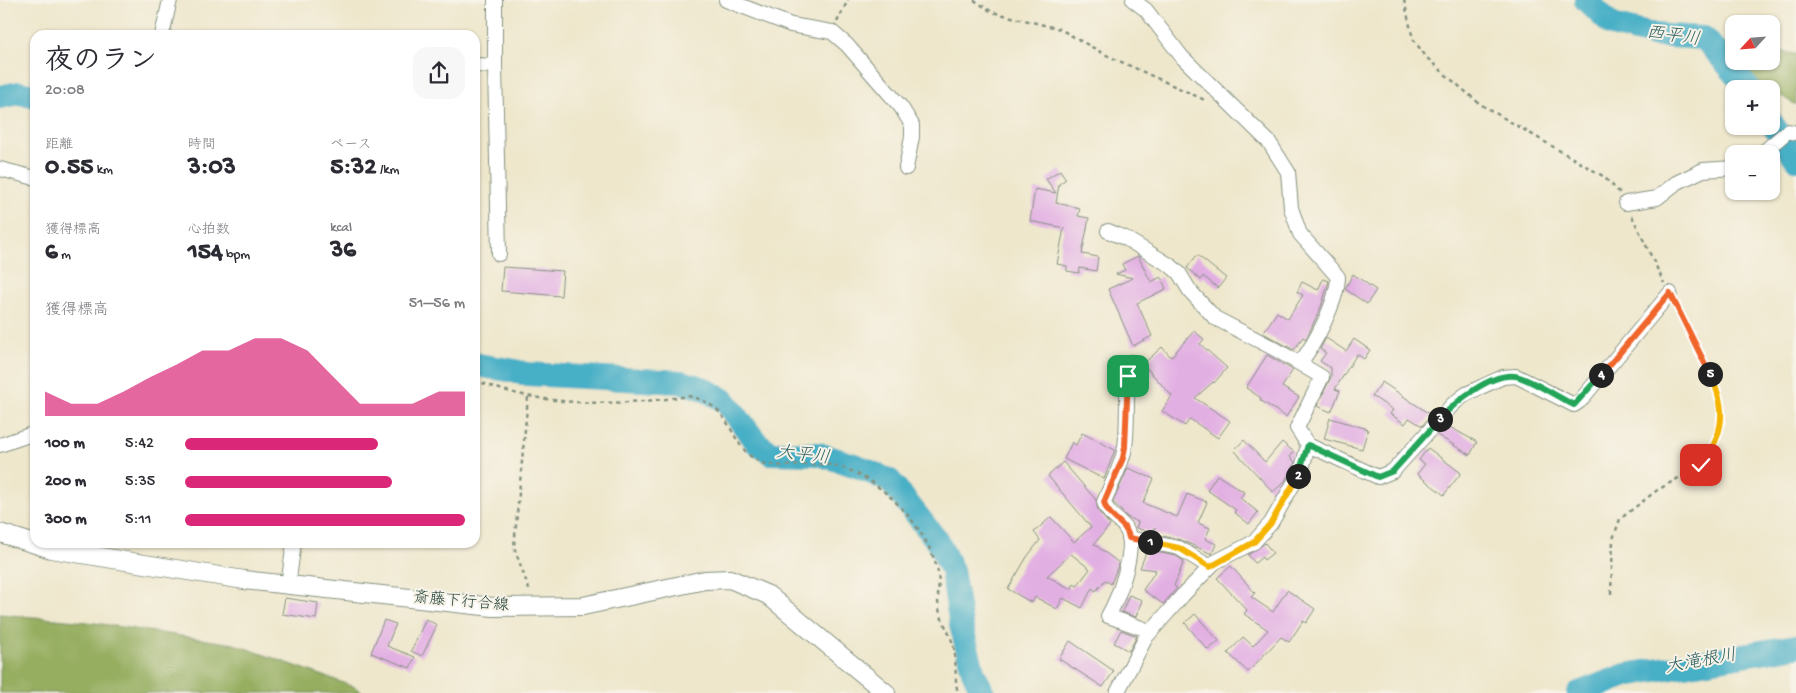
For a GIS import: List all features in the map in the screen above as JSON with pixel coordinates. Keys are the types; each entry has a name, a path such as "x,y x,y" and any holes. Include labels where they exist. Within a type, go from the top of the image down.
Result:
{"main road":[{"name":"斎藤下行合線","path":"0,533 30,543"},
{"name":"斎藤下行合線","path":"47,548 288,586 493,607 583,606 705,580 730,579 768,595 886,693"}],"street":[{"path":"163,30 170,0"},
{"path":"494,0 500,254"},
{"path":"726,0 791,25 832,32 854,52 902,107 912,126 912,138 906,168"},
{"path":"1133,0 1146,10 1182,57 1269,142 1288,172 1291,208 1300,234 1338,277 1338,288 1325,318 1308,353 1300,363"},
{"path":"480,65 495,66"},
{"path":"1772,145 1788,131 1796,133"},
{"path":"0,169 30,177"},
{"path":"1626,203 1657,198 1676,183 1702,170 1725,169"},
{"path":"1108,231 1125,238 1171,266 1179,273 1190,291 1215,318 1300,363 1322,377 1297,428 1308,445 1378,477 1393,471 1453,404 1466,394 1503,377 1516,376 1574,405 1580,401 1670,293"},
{"path":"1131,362 1128,376 1123,458 1104,502 1108,512 1128,531 1128,560 1118,600 1108,616 1150,632"},
{"path":"0,445 30,435"},
{"path":"1117,693 1150,632 1210,567 1254,542 1271,523 1302,469 1308,445"},
{"path":"1129,538 1179,548 1210,567"},
{"path":"288,586 293,548"}],"path":[{"path":"832,32 848,0"},
{"path":"974,0 992,12 1060,29 1104,54 1209,102 1215,101 1223,95"},
{"path":"1404,0 1413,40 1427,58 1446,75 1498,116 1603,176 1619,190 1643,243 1716,386 1722,406 1722,421 1715,442 1701,465 1656,491 1620,519 1613,539 1610,594"},
{"path":"480,382 500,391 528,397 596,402 689,396 700,398 710,403 724,415 743,448 759,462 781,465 827,463 842,467 880,488 899,506 919,530 934,560 939,577 938,608 954,647 954,677 958,693"},
{"path":"528,397 514,547 531,595 532,608"}],"green space":[{"path":"1720,42 1725,43 1725,61 1718,57"},
{"path":"1780,51 1796,54 1796,105 1780,95 1780,80 1755,80 1739,70 1780,70"},
{"path":"0,614 88,622 234,644 355,687 363,693 0,693"}],"building":[{"path":"1060,170 1066,179 1059,184 1056,203 1080,208 1078,216 1089,218 1082,254 1098,257 1096,271 1080,268 1079,273 1067,271 1067,266 1057,264 1064,228 1030,221 1035,189 1056,193 1046,179"},
{"path":"1197,255 1226,278 1218,288 1203,276 1201,280 1187,268"},
{"path":"1138,256 1151,282 1161,277 1166,289 1137,303 1152,336 1133,346 1108,289 1133,278 1116,274 1125,270 1122,264"},
{"path":"503,267 563,271 561,296 501,291"},
{"path":"1353,274 1376,290 1367,304 1345,289"},
{"path":"1323,279 1329,281 1321,307 1306,339 1303,337 1294,350 1263,333 1277,312 1288,319 1303,295 1297,292 1302,282 1318,290"},
{"path":"1194,331 1204,339 1200,344 1227,368 1214,383 1195,398 1230,421 1218,438 1190,419 1185,426 1162,411 1172,396 1143,364 1162,347 1171,357"},
{"path":"1326,338 1346,351 1354,339 1370,350 1364,359 1357,354 1335,389 1340,391 1331,412 1317,406 1331,377 1331,368 1320,361 1326,353 1320,349"},
{"path":"1267,355 1293,370 1282,387 1299,397 1286,417 1246,388"},
{"path":"1382,382 1431,415 1422,426 1409,418 1405,424 1390,414 1393,410 1372,396"},
{"path":"1330,418 1368,429 1362,449 1324,439"},
{"path":"1446,425 1477,442 1470,455 1437,435"},
{"path":"1082,433 1115,450 1104,479 1064,459 1072,442 1076,445"},
{"path":"1244,440 1265,462 1282,442 1294,452 1290,457 1295,462 1294,466 1284,482 1273,492 1234,450"},
{"path":"1428,448 1461,473 1444,495 1417,474 1425,464 1419,460"},
{"path":"1063,462 1096,500 1098,511 1110,525 1094,544 1119,563 1111,584 1105,580 1096,591 1092,588 1082,608 1063,598 1057,609 1035,597 1032,603 1008,589 1027,557 1040,540 1034,532 1051,517 1074,542 1091,527 1048,476","holes":["1071,554 1090,569 1077,586 1074,584 1071,589 1047,576"]},
{"path":"1128,468 1154,479 1143,503 1177,517 1187,494 1207,502 1198,523 1210,528 1205,539 1216,544 1212,554 1181,540 1154,534 1155,527 1151,533 1136,528 1138,522 1127,517 1113,502"},
{"path":"1217,475 1244,492 1240,498 1258,512 1249,524 1234,512 1236,510 1207,490"},
{"path":"1265,543 1273,553 1264,560 1262,557 1255,563 1248,555"},
{"path":"1147,550 1176,556 1184,561 1174,586 1177,588 1163,604 1143,590 1156,570 1140,568"},
{"path":"1231,566 1255,593 1251,597 1273,612 1287,590 1315,609 1306,623 1303,621 1289,642 1281,637 1248,672 1228,653 1243,637 1253,646 1268,630 1244,614 1247,610 1217,578"},
{"path":"1129,595 1142,600 1136,617 1122,612"},
{"path":"285,598 318,603 316,619 282,614"},
{"path":"1195,614 1219,641 1208,650 1185,623"},
{"path":"426,619 437,625 422,656 411,651"},
{"path":"384,620 396,624 387,646 415,657 410,668 371,653"},
{"path":"1121,630 1137,636 1129,651 1114,643"},
{"path":"1070,641 1114,671 1103,687 1059,659"}],"waterway":[{"name":"西平川","path":"1586,0 1612,25 1652,35 1704,38 1741,80"},
{"name":"大平川","path":"0,97 19,93 30,95"},
{"name":"西平川","path":"1780,135 1796,159"},
{"name":"大平川","path":"480,365 526,374 681,382 702,388 725,401 757,443 771,453 818,454 857,466 890,481 938,542 952,570 961,625 973,671 983,693"},
{"name":"大滝根川","path":"1579,693 1626,675 1796,646"}],"route":[{"path":"1128,376 1125,447 1123,458 1104,502 1105,507 1128,531 1129,538 1179,548 1210,567 1215,562 1254,542 1271,523 1302,469 1308,445 1378,477 1393,471 1453,404 1466,394 1503,377 1516,376 1574,405 1580,401 1670,293 1716,386 1722,406 1722,421 1719,431 1715,442 1701,465"}]}
